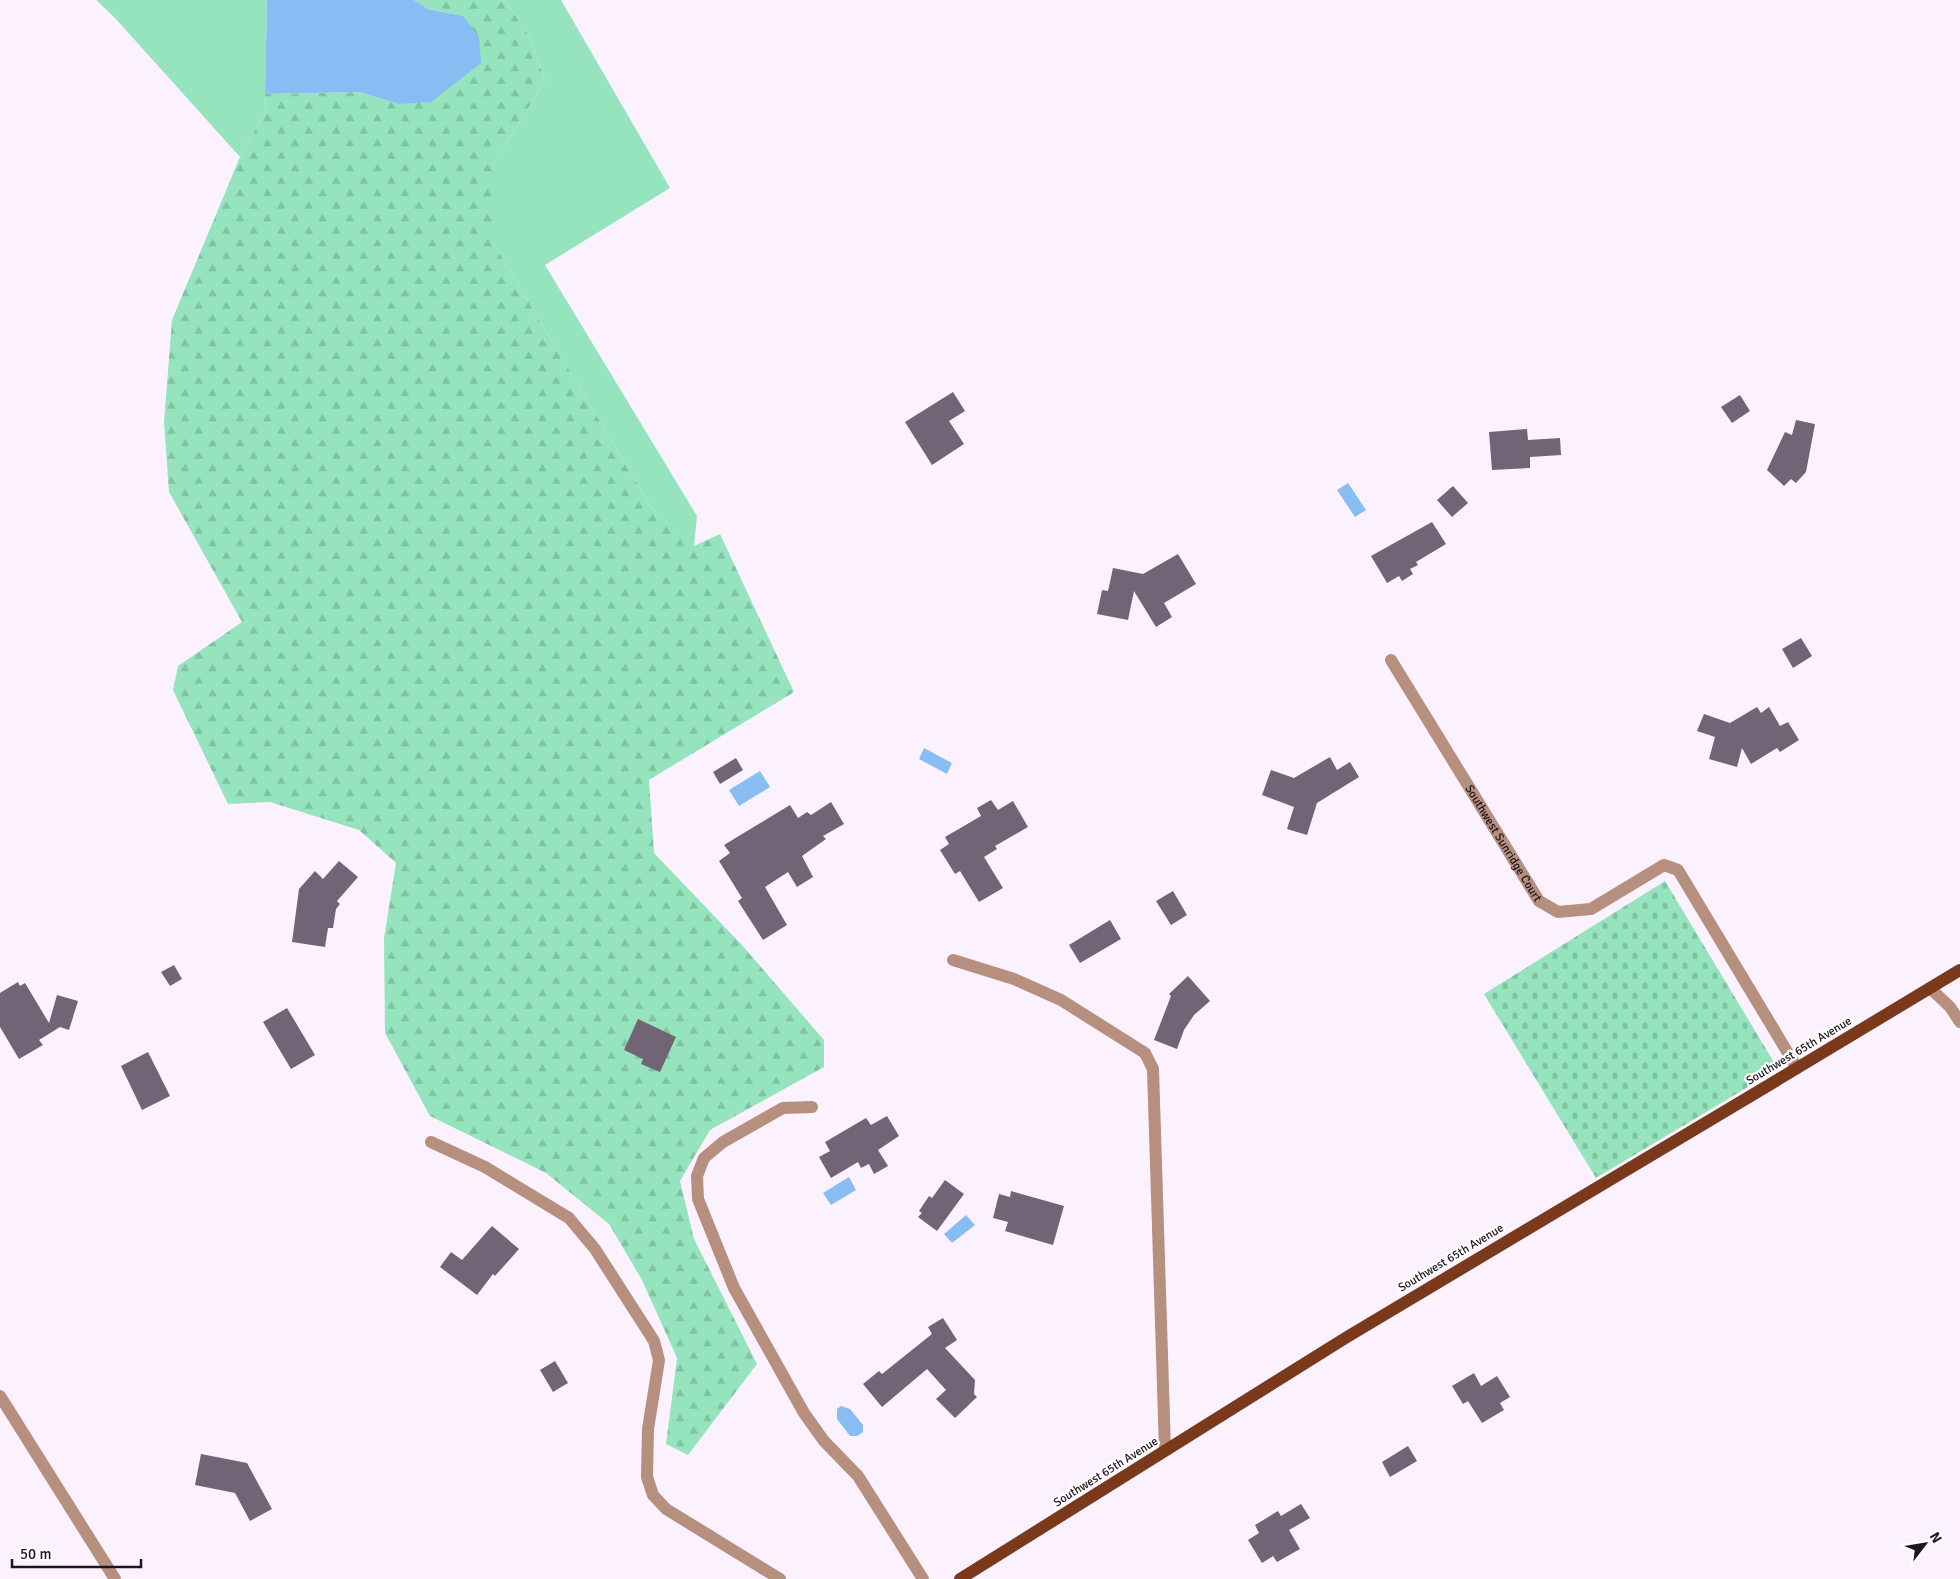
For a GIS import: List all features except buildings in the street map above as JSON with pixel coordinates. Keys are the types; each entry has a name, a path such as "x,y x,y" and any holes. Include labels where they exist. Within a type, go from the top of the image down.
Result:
{"main road":[{"name":"Southwest 65th Avenue","path":"960,1579 1355,1332 1960,970"}],"street":[{"name":"Southwest Sunridge Court","path":"1391,660 1539,901 1558,912 1590,909 1664,865 1678,870 1797,1068"},
{"path":"953,960 1014,979 1061,1000 1145,1053 1153,1069 1166,1450"},
{"path":"1930,988 1950,1007 1960,1022"},
{"path":"812,1107 783,1108 723,1142 704,1158 697,1176 698,1199 734,1288 804,1413 824,1440 858,1476 923,1579"},
{"path":"431,1142 485,1168 569,1218 595,1249 654,1341 659,1360 648,1429 647,1476 654,1495 666,1509 780,1579"},
{"path":"0,1396 115,1579"}],"green space":[{"path":"96,0 267,0 266,110 240,157 115,18"},
{"path":"414,0 504,0 529,35 545,81 493,165 493,242 651,507 694,546 720,534 794,692 649,780 654,853 741,944 824,1040 824,1067 710,1130 680,1181 694,1239 757,1364 688,1455 666,1444 677,1358 642,1280 609,1224 546,1173 430,1116 385,1033 384,938 396,863 359,830 270,802 228,804 173,690 178,666 242,622 169,492 164,422 172,320 240,157 266,110 265,94 359,92 399,104 463,16 428,9"},
{"path":"504,0 561,0 670,188 545,265 697,516 694,547 651,507 493,242 493,165 545,81 529,35"},
{"path":"1665,881 1778,1069 1596,1178 1484,994"}],"water":[{"path":"267,0 414,0 428,9 463,16 479,37 481,63 431,102 399,104 359,92 265,94"},
{"path":"1348,483 1366,510 1355,517 1337,490"},
{"path":"924,748 952,763 947,774 919,759"},
{"path":"760,771 770,787 739,806 729,790"},
{"path":"849,1177 856,1190 831,1205 823,1193"},
{"path":"966,1215 975,1225 952,1243 944,1234"},
{"path":"841,1406 850,1409 863,1425 863,1432 857,1436 850,1436 837,1419 837,1409"}]}
